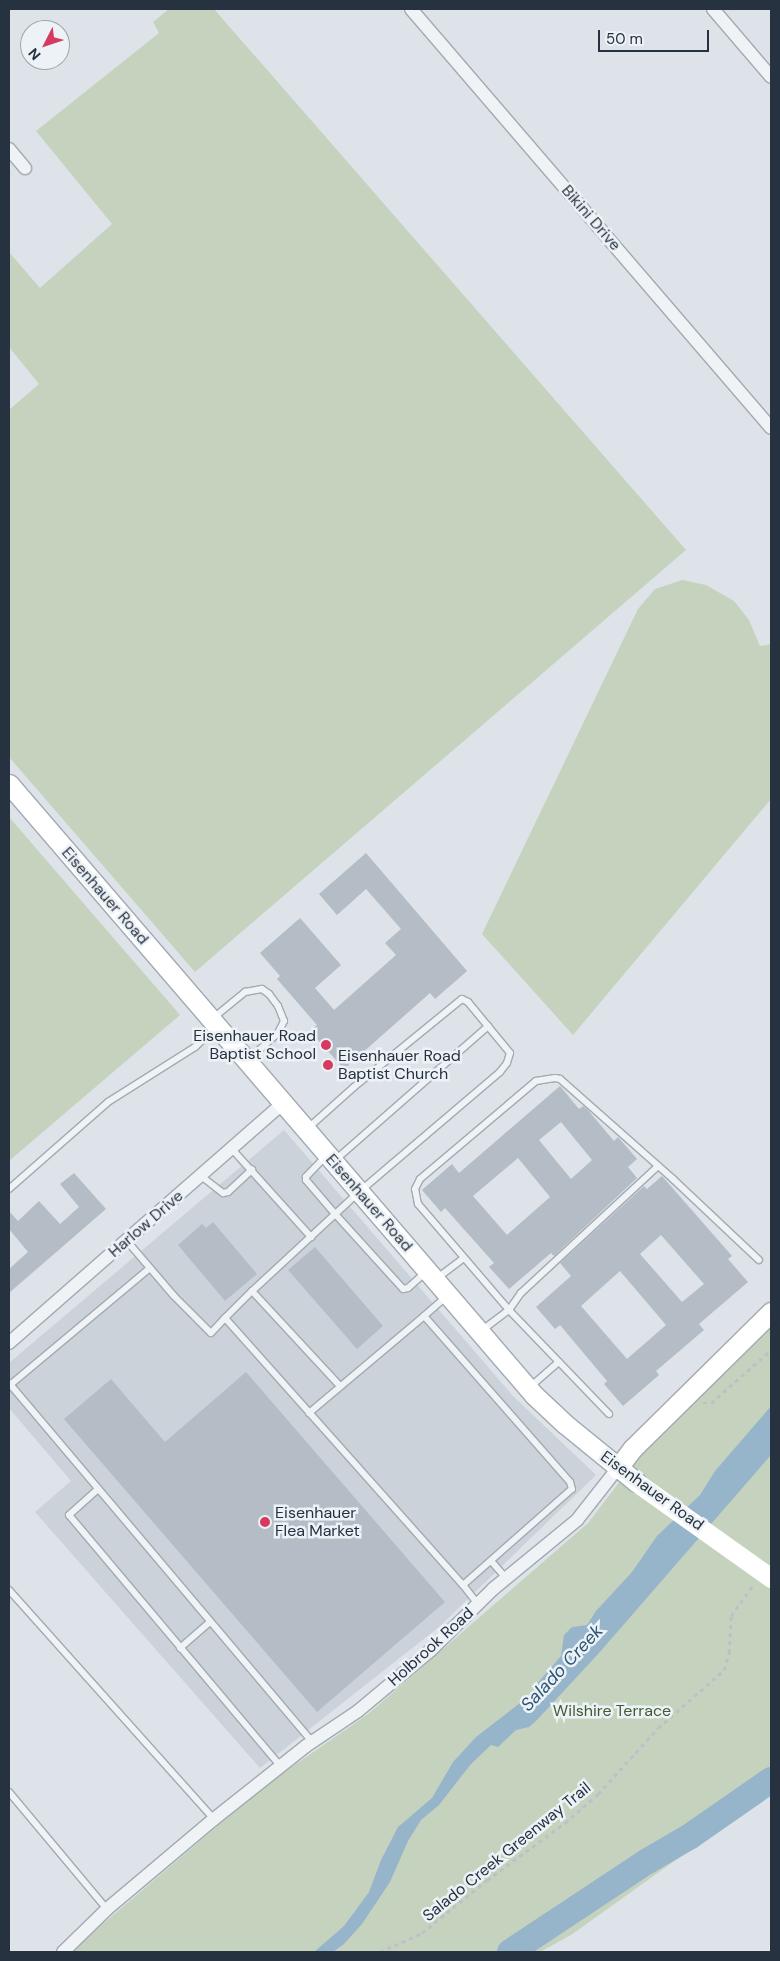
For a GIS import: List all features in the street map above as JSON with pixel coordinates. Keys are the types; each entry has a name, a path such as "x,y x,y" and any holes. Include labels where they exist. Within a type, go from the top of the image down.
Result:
{"main road":[{"name":"Eisenhauer Road","path":"9,784 529,1388 565,1424 618,1469 764,1580"},
{"name":"Holbrook Road","path":"618,1469 633,1448 771,1312"}],"street":[{"name":"Bikini Drive","path":"412,9 771,428"},
{"path":"713,9 771,77"},
{"path":"9,149 25,168"},
{"name":"Harlow Drive","path":"9,1343 127,1242 283,1103"},
{"name":"Holbrook Road","path":"63,1952 107,1909 214,1819 312,1742 358,1711 431,1650 506,1578 577,1520 618,1469"}],"lane":[{"path":"9,1189 108,1102 195,1047 214,1023 244,992 262,989 269,994 278,1006 284,1021 278,1033 246,1061"},
{"path":"127,1242 211,1333 252,1291 359,1192 500,1072 507,1063 510,1053 468,1002 462,999 306,1130"},
{"path":"464,1258 403,1289 336,1215 306,1180 306,1177 488,1026"},
{"path":"609,1414 509,1310 418,1204 415,1189 420,1179 536,1081 546,1078 560,1079 658,1166 759,1260"},
{"path":"231,1148 311,1237"},
{"path":"480,1332 509,1310 521,1293 658,1166"},
{"path":"201,1176 223,1193 228,1192 252,1170"},
{"path":"150,1268 10,1384 312,1742"},
{"path":"252,1291 340,1386"},
{"path":"309,1413 448,1295"},
{"path":"424,1316 570,1482 572,1489 492,1562 463,1585"},
{"path":"225,1318 478,1604"},
{"path":"529,1388 559,1362"},
{"path":"98,1489 69,1515 280,1766"},
{"path":"492,1562 506,1578"},
{"path":"9,1590 214,1819"},
{"path":"180,1648 210,1622"},
{"path":"9,1792 107,1909"}],"path":[{"path":"679,1403 711,1403 771,1350"},
{"name":"Salado Creek Greenway Trail","path":"380,1952 422,1933 487,1880 565,1823 598,1794 658,1728 724,1670 729,1654 732,1616 764,1580"}],"shaded area":[{"path":"284,1130 513,1396 596,1475 439,1627 260,1768 35,1512 71,1481 9,1408 9,1363"}],"green space":[{"path":"169,9 214,9 686,550 195,972 9,757 9,410 39,384 9,347 9,252 40,288 112,224 36,131 159,33 153,22"},
{"path":"682,580 706,585 734,601 749,620 760,646 771,644 771,799 573,1035 482,934 638,609 655,589"},
{"path":"9,817 180,1015 9,1161"},
{"name":"Wilshire Terrace","path":"771,1319 771,1792 571,1935 540,1952 73,1952 98,1928 263,1787 368,1714 588,1523 641,1454"}],"water":[{"name":"Salado Creek","path":"771,1406 771,1455 599,1653 536,1721 529,1727 516,1730 498,1747 491,1745 471,1764 439,1805 421,1820 408,1841 390,1882 362,1924 344,1944 333,1952 314,1952 344,1926 369,1892 381,1860 398,1827 432,1798 453,1762 476,1737 533,1693 535,1686 561,1656 564,1635 572,1627 587,1625 596,1611 632,1572 657,1536 700,1495 715,1471"}],"building":[{"path":"366,853 467,971 435,999 430,993 344,1069 310,1031 317,1025 277,979 280,976 260,953 300,918 341,965 315,988 334,1010 396,955 385,943 401,929 366,889 337,915 319,894"},
{"path":"560,1086 579,1109 583,1106 587,1109 614,1141 618,1137 637,1159 628,1167 637,1178 554,1256 551,1253 509,1289 489,1267 494,1263 445,1208 441,1212 422,1190 452,1164 459,1173","holes":["561,1122 592,1160 571,1179 539,1140","518,1158 550,1197 507,1235 473,1196"]},
{"path":"74,1173 106,1209 9,1293 9,1269 28,1252 9,1229 9,1211 18,1221 39,1201 60,1224 79,1207 60,1184"},
{"path":"662,1176 732,1256 728,1259 748,1282 699,1324 704,1330 656,1371 659,1375 623,1406 604,1384 607,1381 560,1325 555,1329 536,1307 571,1276 560,1263 644,1186 647,1189","holes":["661,1235 704,1284 682,1302 640,1254","620,1271 666,1325 627,1359 581,1306"]},
{"path":"213,1222 257,1274 225,1301 178,1245 202,1224 206,1228"},
{"path":"315,1247 383,1326 357,1349 288,1270"},
{"name":"Eisenhauer Flea Market","path":"246,1372 445,1602 317,1712 64,1419 111,1379 165,1442"}],"waterway":[{"path":"510,1952 646,1862 689,1837 771,1780"}],"place":[{"name":"Eisenhauer Road Baptist School","path":"326,1045"},
{"name":"Eisenhauer Road Baptist Church","path":"328,1065"},
{"name":"Eisenhauer Flea Market","path":"265,1522"}]}
